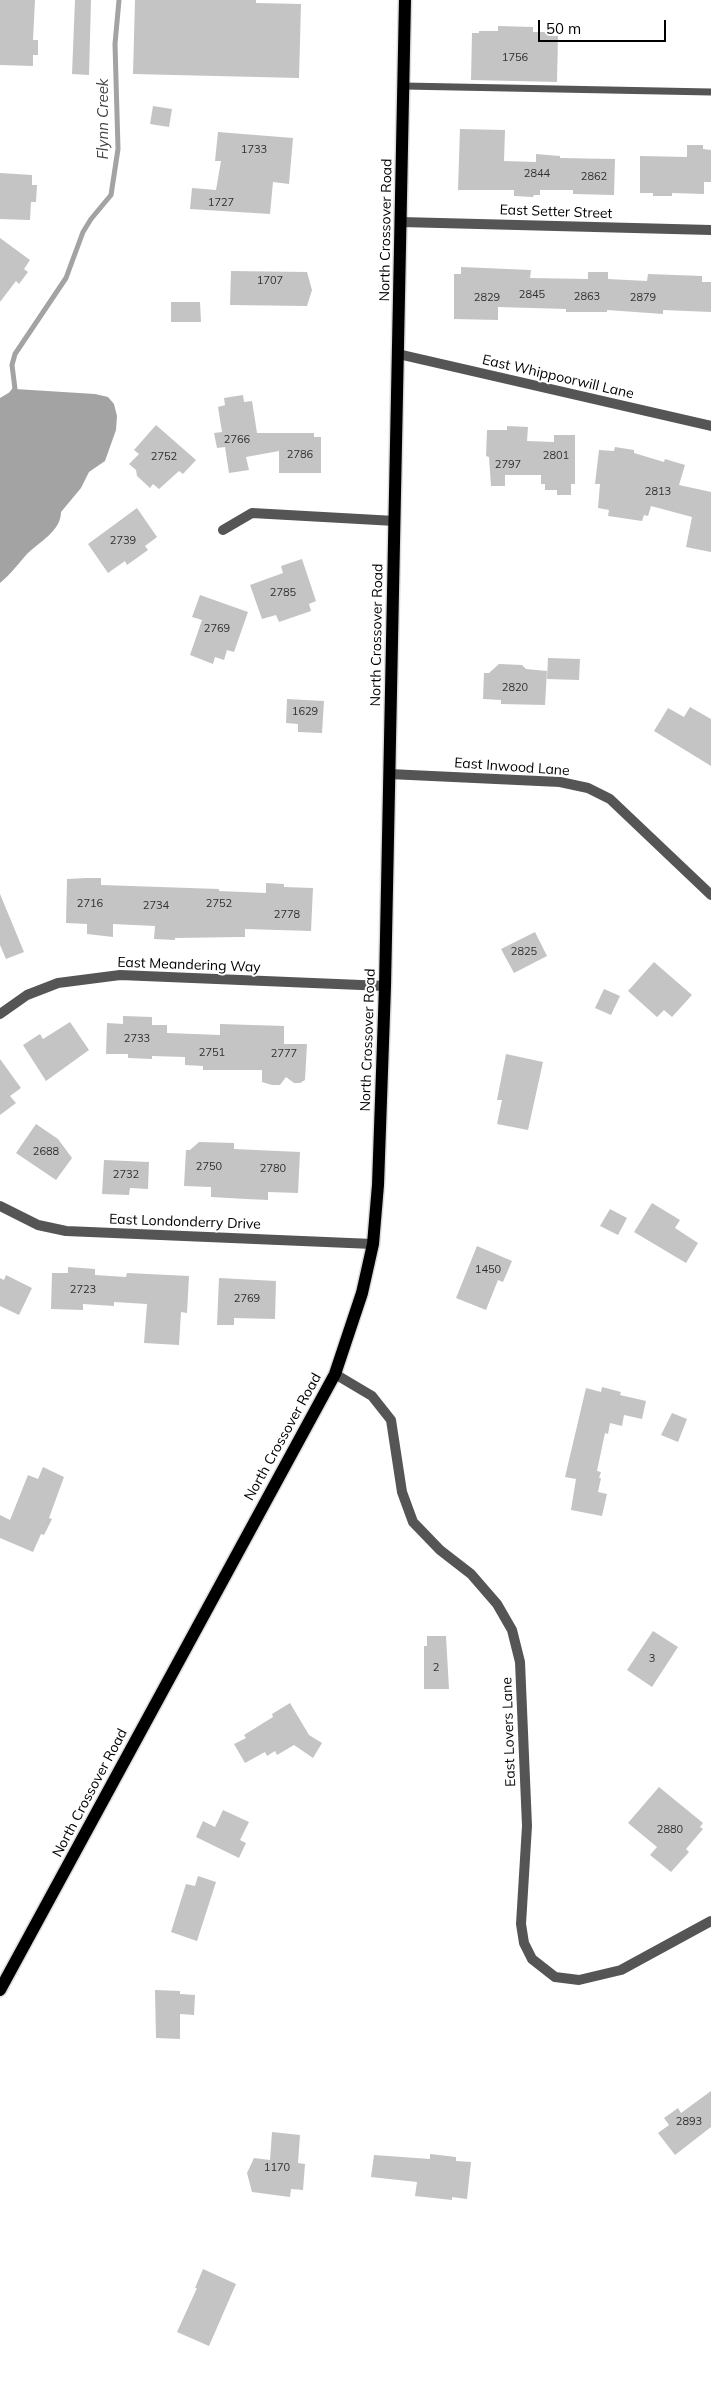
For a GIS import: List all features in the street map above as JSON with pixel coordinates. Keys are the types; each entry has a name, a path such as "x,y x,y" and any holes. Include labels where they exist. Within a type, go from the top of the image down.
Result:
{"main road":[{"name":"North Crossover Road","path":"0,1990 335,1374 362,1293 373,1244 378,1184 385,986 405,0"}],"street":[{"name":"East Setter Street","path":"401,222 711,230"},
{"name":"East Whippoorwill Lane","path":"398,354 711,426"},
{"path":"223,530 252,513 395,521"},
{"name":"East Inwood Lane","path":"390,774 560,782 588,788 610,799 711,896"},
{"name":"East Meandering Way","path":"0,1014 27,995 58,983 120,975 385,986"},
{"name":"East Londonderry Drive","path":"0,1206 38,1225 66,1231 373,1244"},
{"name":"East Lovers Lane","path":"335,1374 372,1396 391,1420 402,1492 413,1522 440,1550 471,1574 497,1604 512,1630 520,1662 527,1826 521,1924 524,1943 532,1959 555,1977 579,1980 621,1970 711,1920"}],"lane":[{"path":"404,86 711,92"}],"shaded area":[{"path":"15,389 95,394 108,397 114,404 117,416 116,430 105,461 89,472 81,488 61,512 57,525 0,583 0,398"}],"building":[{"path":"0,0 35,0 33,40 38,40 38,55 33,55 33,66 0,65"},
{"path":"75,0 91,0 89,75 72,74"},
{"path":"135,0 256,0 256,3 301,4 299,78 133,74"},
{"path":"498,26 533,27 533,32 553,32 552,36 558,36 557,82 471,80 472,33 498,31"},
{"path":"153,106 172,109 169,127 150,124"},
{"path":"460,129 505,130 504,161 536,162 536,154 560,156 560,158 615,159 614,195 573,194 573,190 540,190 540,195 534,195 533,197 514,196 514,190 458,190"},
{"path":"218,132 293,138 289,184 273,182 270,214 190,209 192,188 216,190 221,161 215,161"},
{"path":"687,145 703,145 703,149 711,150 711,182 704,182 704,194 672,193 672,196 653,196 653,193 640,193 640,156 687,157"},
{"path":"0,173 32,175 32,185 37,185 36,202 31,202 30,220 0,219"},
{"path":"0,238 30,260 24,269 28,272 19,284 16,281 0,302"},
{"path":"461,267 531,270 530,278 588,279 588,272 608,272 608,279 647,281 648,274 702,276 702,282 711,282 711,312 663,310 663,314 607,310 607,312 566,312 566,309 498,307 498,320 454,319 454,274 461,274"},
{"path":"231,271 307,272 312,290 307,306 230,305"},
{"path":"171,302 200,302 201,322 171,322"},
{"path":"243,395 244,402 252,401 257,433 314,433 314,437 321,437 321,473 279,473 279,451 246,457 249,470 229,473 225,447 217,448 214,433 222,432 218,407 225,405 224,398"},
{"path":"156,425 196,460 183,474 179,471 159,489 153,484 150,488 137,476 136,470 129,464 139,454 134,450"},
{"path":"507,426 528,427 527,441 554,442 554,435 575,435 575,484 571,484 571,495 557,495 557,490 545,490 545,484 541,484 541,475 505,475 505,486 491,486 489,457 486,456 487,430 507,430"},
{"path":"615,447 634,450 634,453 664,462 665,459 685,465 679,485 711,492 711,552 686,547 692,517 651,506 648,516 644,515 642,521 608,516 609,510 598,508 600,484 595,484 599,450 614,451"},
{"path":"137,508 157,537 145,546 148,550 127,565 125,561 108,573 88,544"},
{"path":"302,559 316,601 309,604 311,611 279,622 276,615 262,619 250,585 283,573 281,566"},
{"path":"200,595 248,612 234,652 227,650 224,660 215,657 213,664 190,655 202,620 192,617"},
{"path":"548,658 580,659 579,680 547,679"},
{"path":"499,664 522,665 526,669 547,671 545,705 501,704 501,700 483,699 484,673 489,673"},
{"path":"287,699 324,701 322,733 298,732 298,724 286,723"},
{"path":"690,707 711,719 711,766 654,731 668,708 684,717"},
{"path":"101,878 101,885 219,889 219,891 266,893 266,883 284,884 284,887 313,888 311,931 245,929 245,937 175,938 175,940 154,939 155,926 113,924 113,937 87,934 87,924 66,923 67,879"},
{"path":"0,894 24,952 6,959 0,945"},
{"path":"535,932 547,956 514,973 501,949"},
{"path":"654,962 692,995 672,1017 664,1010 657,1017 628,991"},
{"path":"604,989 620,996 611,1015 595,1008"},
{"path":"123,1016 152,1017 152,1025 167,1025 167,1033 220,1035 220,1024 284,1026 284,1044 307,1044 305,1080 300,1083 294,1083 286,1077 280,1085 272,1085 262,1082 262,1070 203,1070 203,1066 185,1065 185,1057 152,1056 152,1059 128,1058 128,1054 106,1054 107,1023 123,1024"},
{"path":"70,1022 89,1050 46,1081 23,1045 40,1034 43,1039"},
{"path":"506,1054 543,1062 528,1130 497,1124 502,1100 497,1100"},
{"path":"0,1059 21,1088 10,1096 16,1103 0,1115"},
{"path":"36,1124 58,1139 72,1158 56,1180 16,1153"},
{"path":"199,1142 234,1143 234,1149 300,1152 298,1193 268,1192 268,1200 211,1197 211,1187 184,1186 186,1150 190,1150"},
{"path":"104,1160 149,1162 148,1189 130,1188 129,1195 102,1194"},
{"path":"652,1203 680,1220 675,1228 698,1243 686,1263 634,1232"},
{"path":"610,1209 627,1218 618,1235 600,1226"},
{"path":"477,1246 512,1261 503,1282 498,1280 486,1310 456,1298"},
{"path":"68,1267 95,1269 95,1275 126,1277 127,1273 189,1276 187,1313 181,1312 179,1345 144,1343 147,1304 114,1302 114,1306 83,1304 83,1310 51,1309 52,1273 68,1273"},
{"path":"6,1275 32,1288 19,1315 0,1306 0,1278 4,1280"},
{"path":"219,1278 276,1281 275,1319 234,1318 234,1325 217,1325"},
{"path":"602,1387 621,1392 620,1395 646,1401 642,1419 624,1415 622,1426 610,1423 608,1434 605,1433 597,1471 601,1472 598,1492 607,1494 602,1516 571,1510 576,1479 565,1477 586,1388 601,1392"},
{"path":"672,1413 687,1419 678,1442 661,1435"},
{"path":"43,1467 64,1477 49,1518 52,1519 44,1535 41,1534 33,1552 0,1538 0,1515 10,1520 28,1475 38,1479"},
{"path":"653,1631 678,1647 652,1687 627,1670"},
{"path":"427,1636 446,1636 449,1689 424,1689 424,1646 427,1646"},
{"path":"290,1703 309,1735 322,1743 313,1758 294,1745 277,1755 275,1751 267,1756 265,1752 245,1763 234,1744 246,1738 244,1735 273,1717 272,1714"},
{"path":"659,1787 703,1823 700,1827 703,1829 686,1849 689,1852 671,1872 650,1855 657,1847 628,1823"},
{"path":"223,1810 249,1822 240,1840 246,1843 239,1858 196,1837 203,1821 215,1827"},
{"path":"198,1876 216,1882 197,1941 171,1932 186,1884 195,1886"},
{"path":"155,1990 180,1991 180,1994 195,1995 194,2015 180,2014 180,2039 156,2038"},
{"path":"711,2091 711,2127 675,2155 658,2133 669,2125 664,2118 678,2108 681,2113"},
{"path":"272,2132 300,2135 298,2163 305,2164 303,2190 291,2189 290,2197 252,2192 247,2173 254,2158 270,2160"},
{"path":"430,2154 456,2157 456,2161 471,2162 467,2199 452,2197 452,2200 415,2196 417,2182 371,2177 374,2155 430,2159"},
{"path":"203,2269 236,2284 209,2346 177,2332 197,2288 195,2288"}],"waterway":[{"name":"Flynn Creek","path":"12,393 15,389 12,365 15,354 66,278 83,232 111,195 118,149 115,44 119,0"}]}
